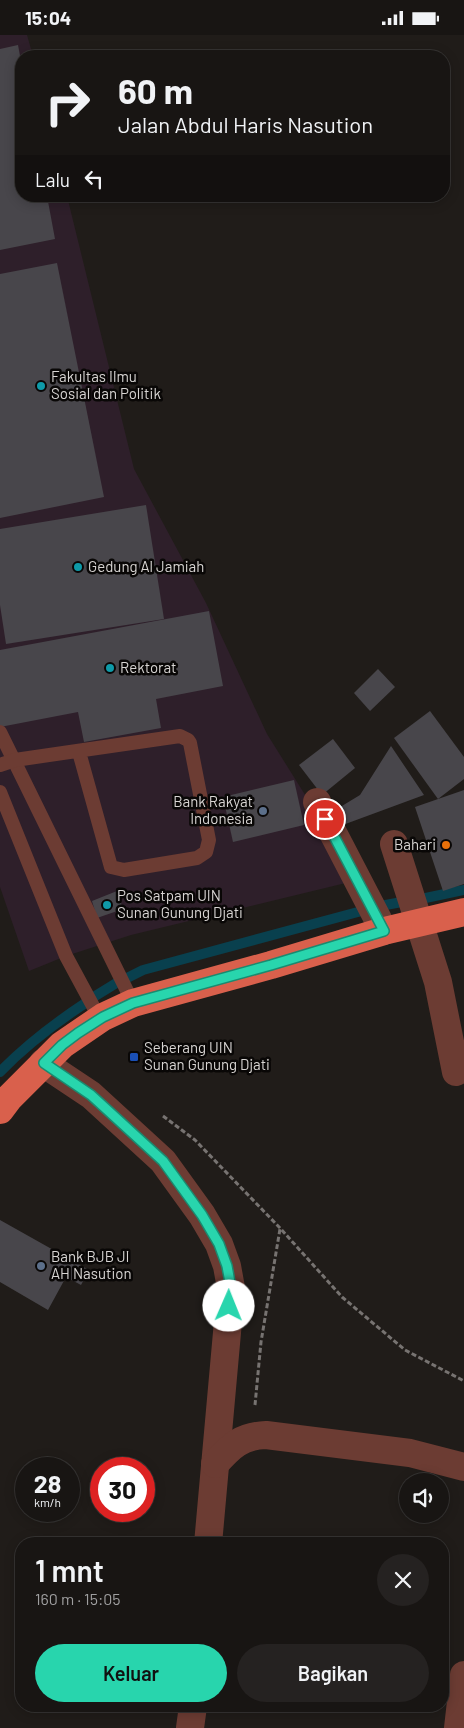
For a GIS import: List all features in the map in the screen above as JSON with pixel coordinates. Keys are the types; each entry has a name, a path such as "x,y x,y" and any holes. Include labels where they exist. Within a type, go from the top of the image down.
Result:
{"highway":[{"path":"0,1111 9,1098 62,1045 87,1028 133,1003 271,965 384,931 464,912"}],"street":[{"path":"317,802 384,931"},
{"path":"394,844 438,982 456,1072"},
{"path":"44,1063 91,1095 163,1161 202,1215 219,1244 227,1266 231,1288 209,1537"},
{"path":"215,1464 232,1446 253,1435 266,1435 410,1453 464,1467"},
{"path":"458,1728 464,1675"},
{"path":"190,1728 191,1712"}],"lane":[{"path":"0,731 133,1003"},
{"path":"0,765 15,760 180,736 188,740 209,840 206,852 197,858 124,870 112,867 79,752"},
{"path":"0,792 66,956 87,1028"}],"path":[{"path":"158,1113 195,1140 280,1228 342,1297 404,1350 464,1381"},
{"path":"253,1435 261,1342 280,1228"}],"shaded area":[{"path":"0,35 27,35 31,50 15,50 15,202 68,202 134,469 206,603 267,734 317,814 354,881 131,935 66,956 29,971 0,887"}],"building":[{"path":"18,45 19,50 15,50 15,202 48,202 55,239 0,250 0,49"},
{"name":"Fakultas Ilmu Sosial dan Politik","path":"57,263 104,497 0,518 0,274"},
{"name":"Gedung Al Jamiah","path":"146,505 164,619 6,644 0,605 0,529"},
{"name":"Rektorat","path":"209,611 223,686 156,699 161,728 84,742 78,712 0,727 0,650"},
{"path":"378,669 395,687 370,711 354,693"},
{"path":"430,711 464,757 464,779 438,799 394,738"},
{"path":"333,739 355,768 322,795 299,765"},
{"path":"391,746 424,795 340,826 332,812 360,795"},
{"name":"Bank Rakyat Indonesia","path":"294,780 304,825 233,842 223,797"},
{"name":"Bahari","path":"464,790 464,884 443,891 415,807"},
{"name":"Pos Satpam UIN Sunan Gunung Djati","path":"117,891 123,909 97,918 92,901"},
{"name":"Bank BJB Jl AH Nasution","path":"0,1220 89,1270 81,1285 66,1277 48,1310 0,1282"}],"waterway":[{"path":"416,900 464,890"},
{"path":"375,907 407,901"},
{"path":"123,980 143,970 369,909"},
{"path":"92,998 118,982"},
{"path":"0,1072 42,1034 87,1002"}],"place":[{"name":"Fakultas Ilmu Sosial dan Politik","path":"41,386"},
{"name":"Gedung Al Jamiah","path":"78,567"},
{"name":"Rektorat","path":"110,668"},
{"name":"Bank Rakyat Indonesia","path":"263,811"},
{"name":"Bahari","path":"446,845"},
{"name":"Pos Satpam UIN Sunan Gunung Djati","path":"107,905"},
{"name":"Seberang UIN Sunan Gunung Djati","path":"134,1057"},
{"name":"Bank BJB Jl AH Nasution","path":"41,1266"}],"route":[{"path":"229,1306 231,1288 227,1266 219,1244 202,1215 163,1161 91,1095 44,1063 62,1045 78,1033 103,1017 133,1003 271,965 384,931 325,819"}]}
